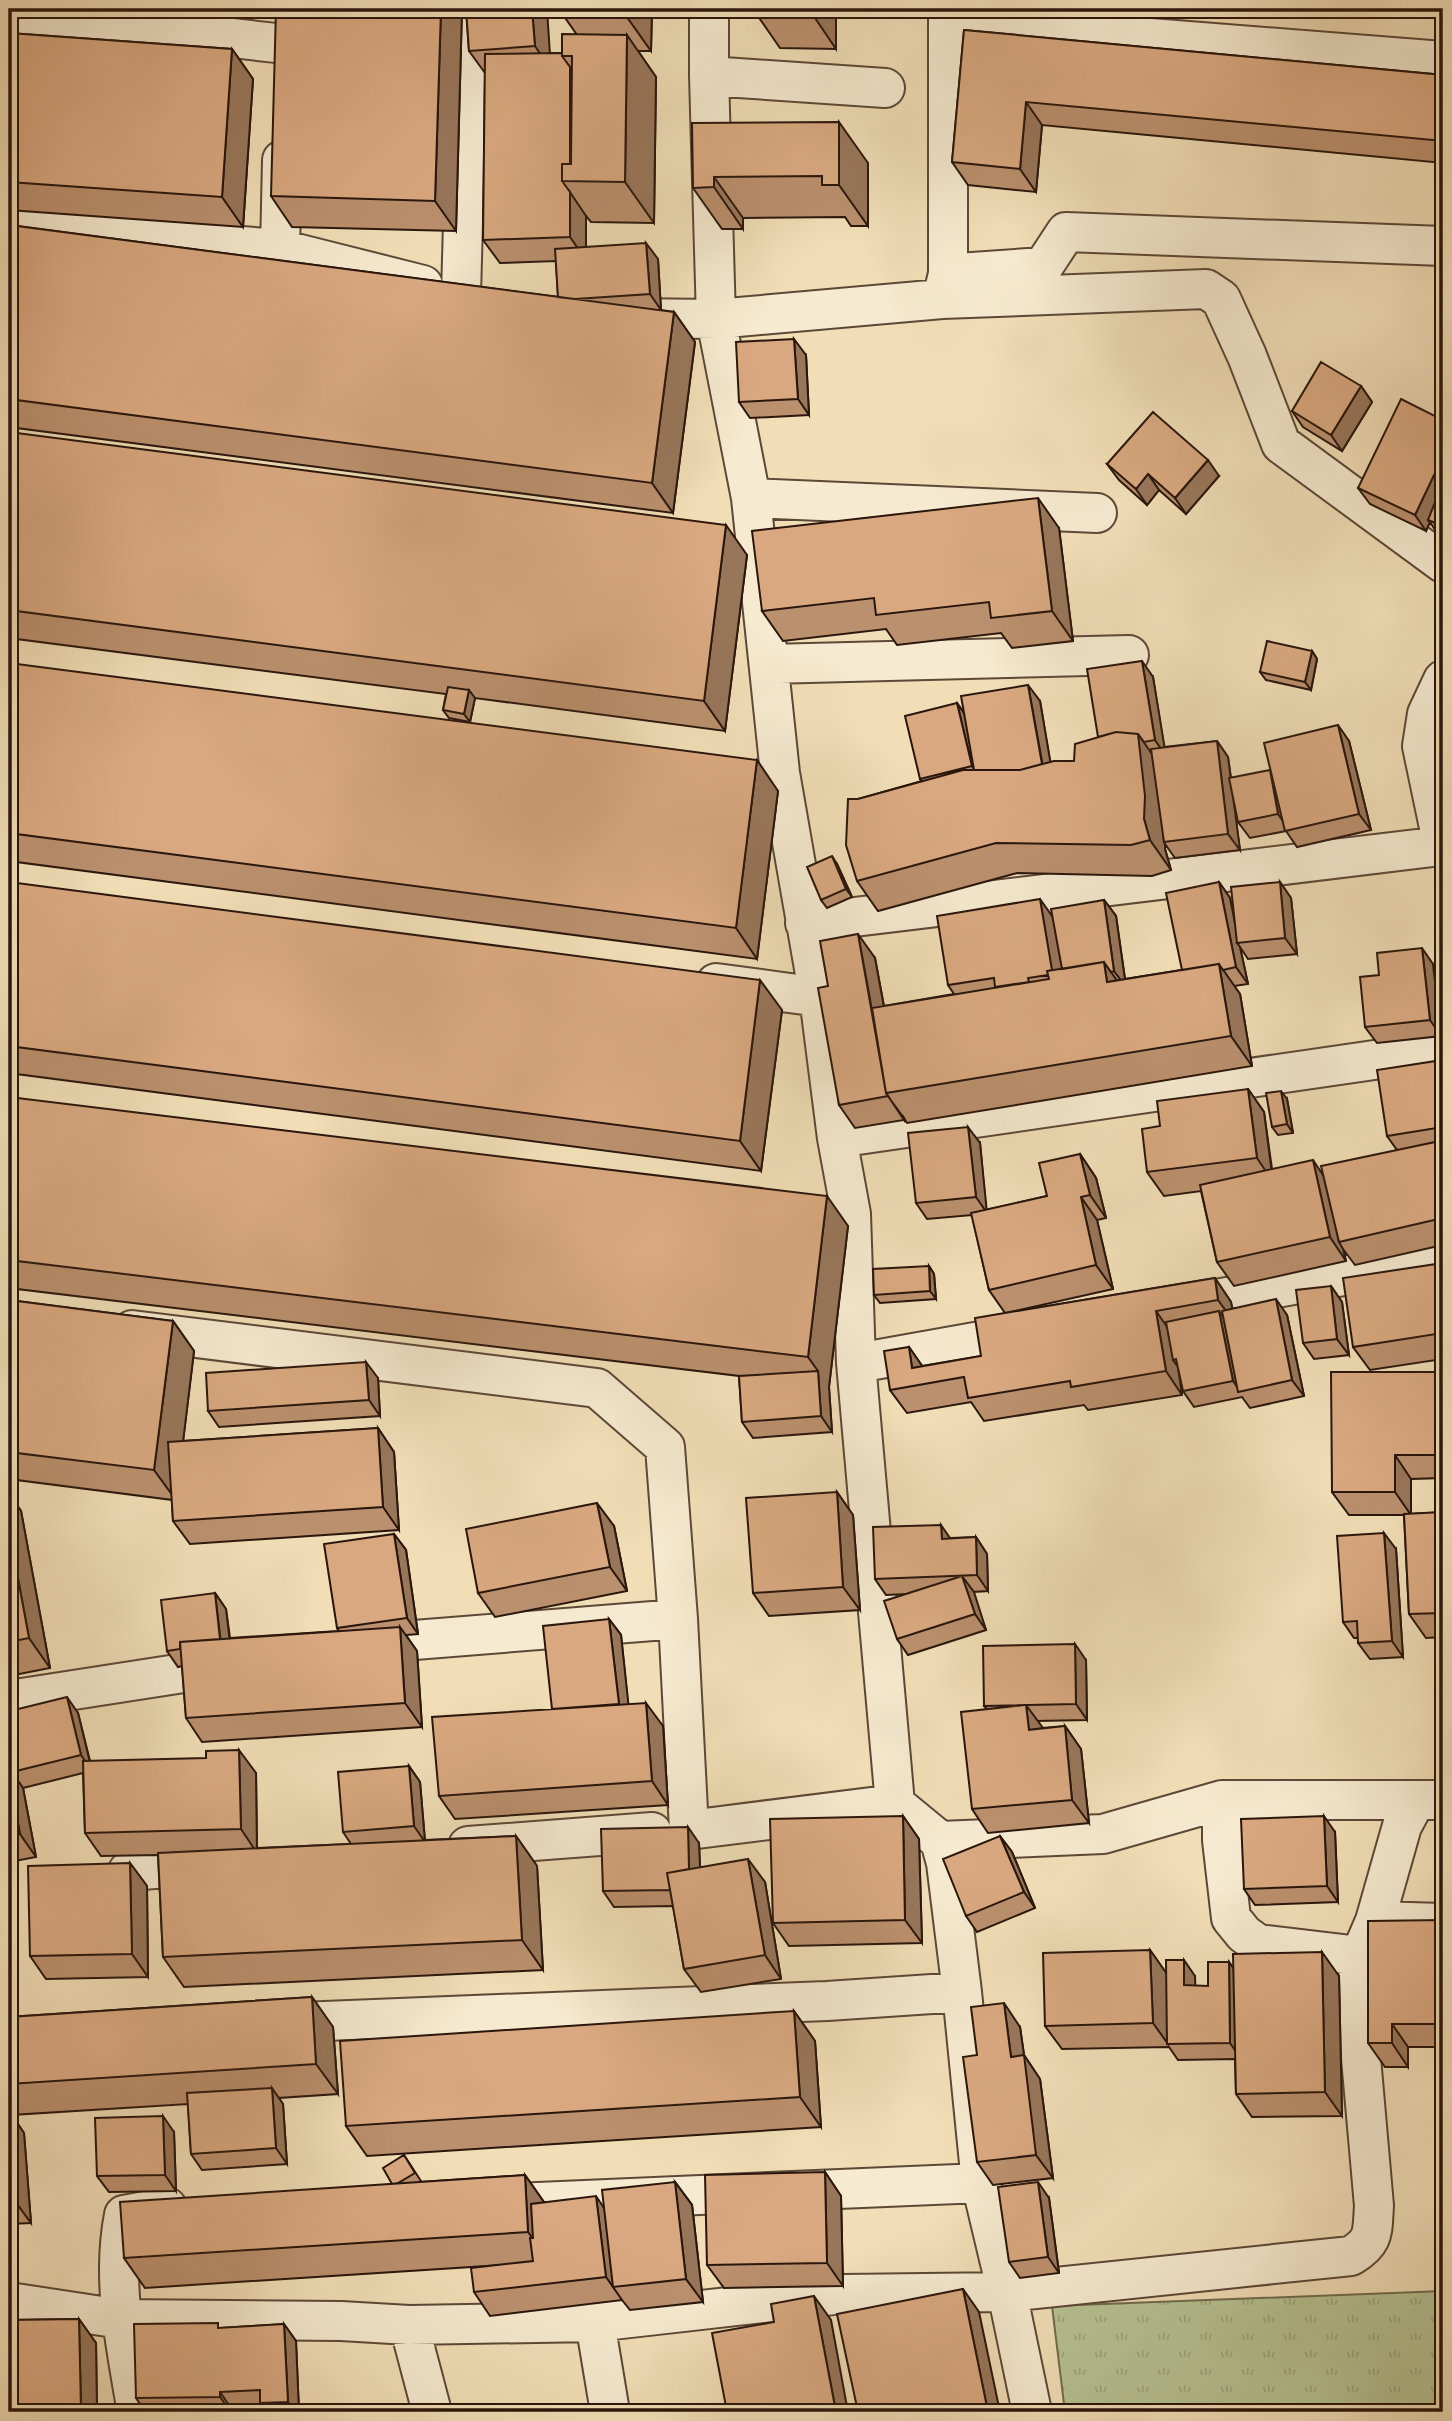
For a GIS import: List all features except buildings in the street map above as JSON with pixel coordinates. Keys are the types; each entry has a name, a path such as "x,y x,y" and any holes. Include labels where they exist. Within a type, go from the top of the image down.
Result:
{"street":[{"path":"461,295 469,9"},
{"path":"709,9 716,319 751,498 780,773 819,997 837,1138 851,1214 856,1363 895,1804 940,1841 946,1863 981,2183 1032,2412"},
{"path":"9,12 284,26 284,85"},
{"path":"945,287 949,15 1443,61"},
{"path":"709,76 885,88"},
{"path":"280,249 283,126"},
{"path":"9,228 280,249 501,304"},
{"path":"595,317 716,319 945,287 1043,267 1066,232 1443,246"},
{"path":"945,287 1206,289 1221,299 1247,356 1281,444 1443,564"},
{"path":"751,498 1097,513"},
{"path":"714,531 755,537"},
{"path":"769,664 1129,655"},
{"path":"805,923 1438,847 1440,832 1422,746 1427,714 1443,680"},
{"path":"739,768 780,773"},
{"path":"681,979 819,997"},
{"path":"837,1138 1443,1050"},
{"path":"809,1209 851,1214"},
{"path":"1143,1312 1443,1258"},
{"path":"856,1363 1061,1326"},
{"path":"104,1327 597,1388 665,1447 678,1619 689,1830"},
{"path":"320,1653 402,1641 678,1619"},
{"path":"9,1700 265,1661"},
{"path":"940,1841 1103,1834 1222,1800 1429,1800"},
{"path":"1222,1800 1222,1840 1231,1918 1244,1934 1258,1944 1360,1956"},
{"path":"9,2302 121,2319 341,2321 409,2325 595,2322 844,2294 1007,2292 1351,2256 1365,2247 1371,2239 1374,2206 1356,2001 1360,1956 1375,1922 1402,1826 1429,1800"},
{"path":"429,1849 689,1830 895,1804"},
{"path":"128,1871 237,1863"},
{"path":"1375,1922 1443,1923"},
{"path":"244,2024 827,2001 962,1992"},
{"path":"449,2205 981,2183"},
{"path":"137,2412 121,2319 118,2243 124,2215 174,2205 202,2205"},
{"path":"844,2294 850,2333"},
{"path":"595,2322 610,2412"},
{"path":"409,2325 432,2412"}],"green space":[{"path":"1443,2291 1443,2412 1065,2412 1052,2306"}]}
